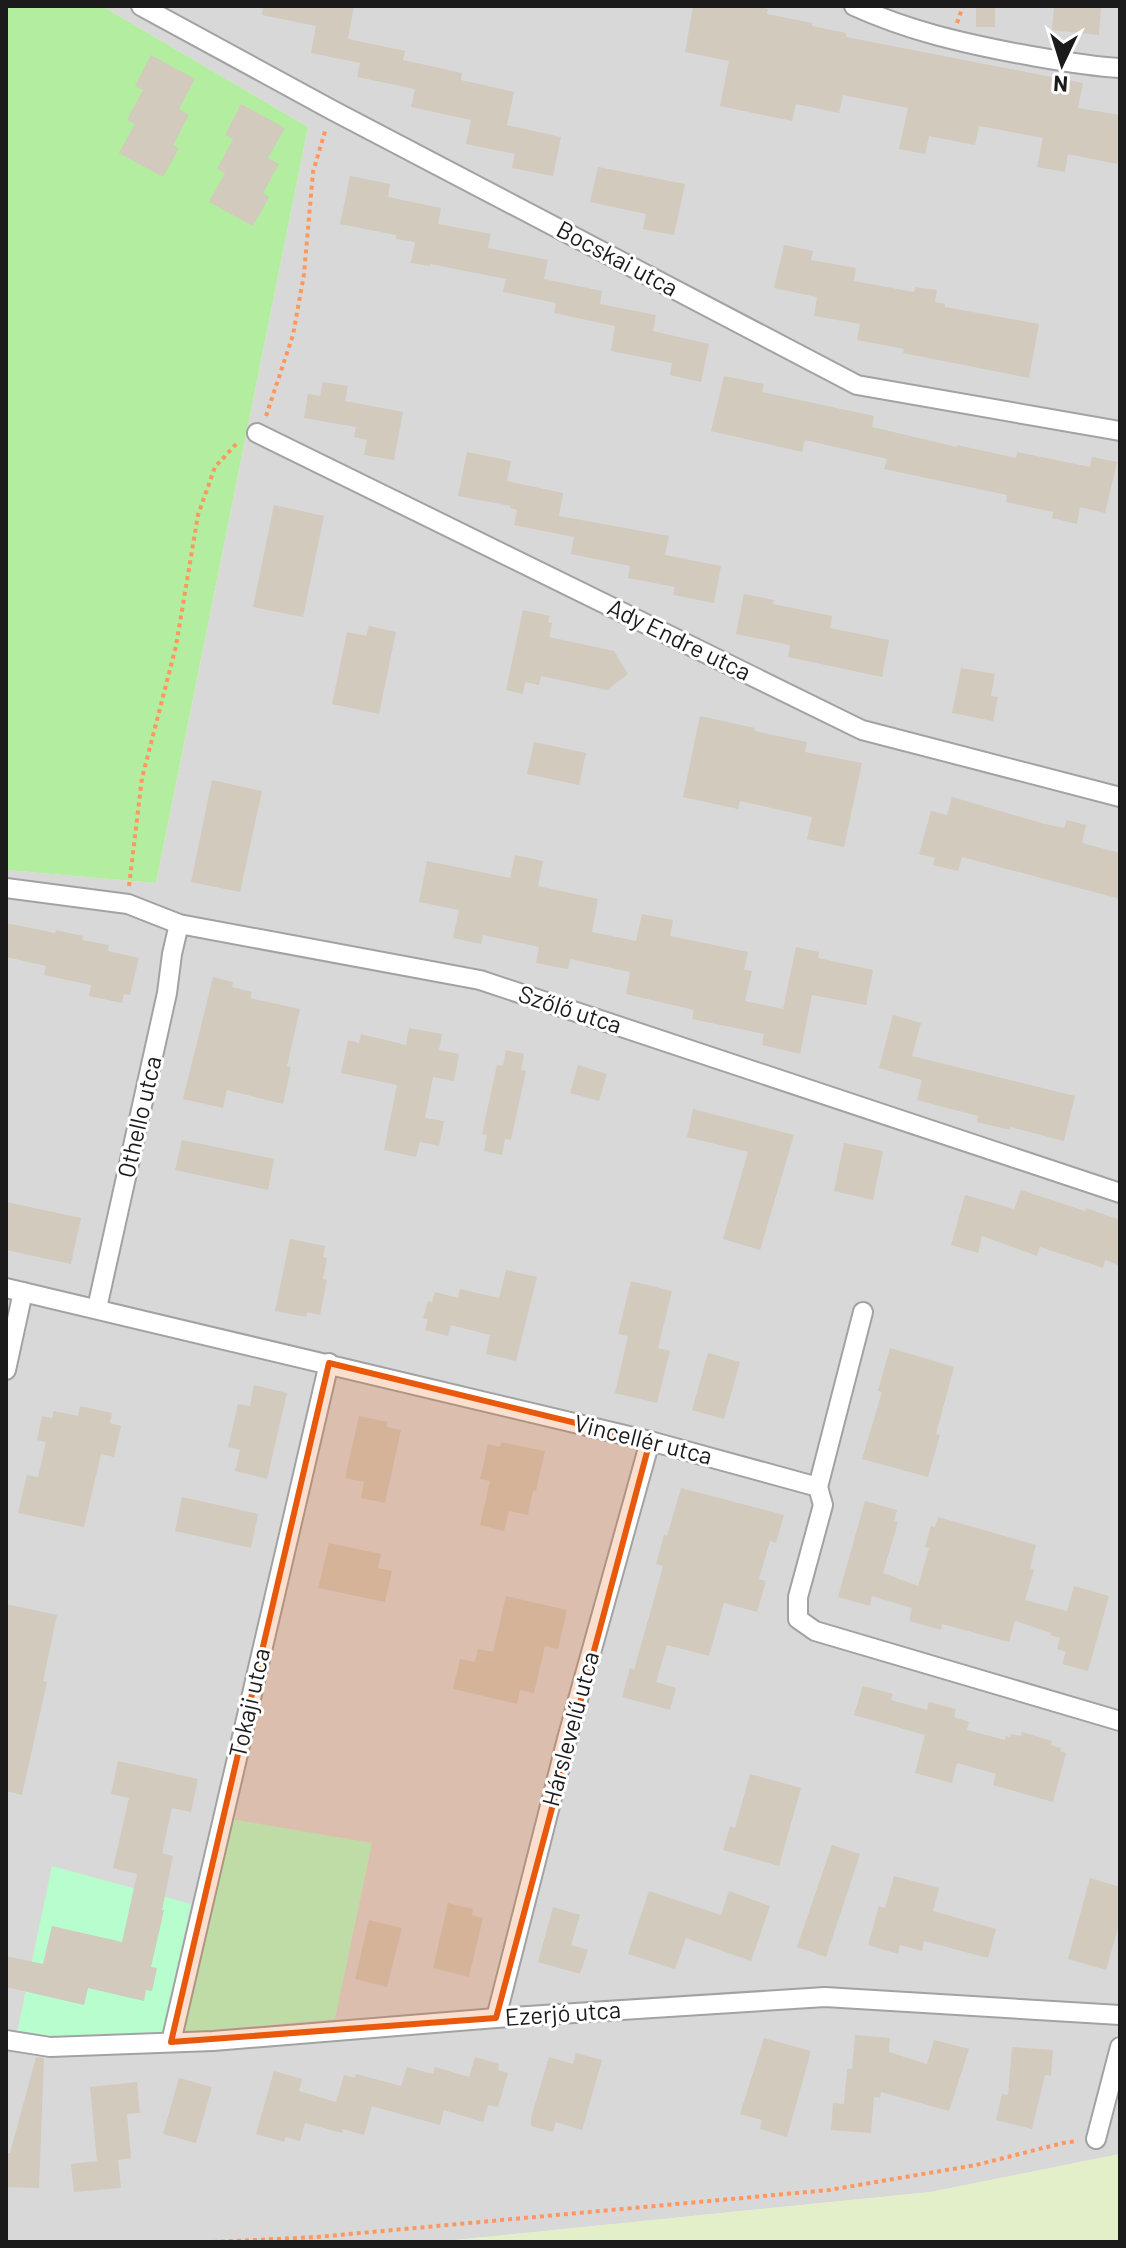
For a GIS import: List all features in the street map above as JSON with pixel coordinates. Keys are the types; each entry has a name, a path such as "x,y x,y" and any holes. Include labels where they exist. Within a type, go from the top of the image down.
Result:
{"street":[{"name":"Bocskai utca","path":"141,6 332,110 857,385 1120,431"},
{"path":"854,6 892,23 951,40 1087,66 1120,68"},
{"name":"Ady Endre utca","path":"257,433 862,730 1120,797"},
{"name":"Szőlő utca","path":"6,888 128,904 179,924 480,980 1120,1193"},
{"name":"Othello utca","path":"97,1308 164,1008 179,924"},
{"path":"6,1370 14,1290"},
{"name":"Vincellér utca","path":"14,1290 650,1441 818,1487"},
{"path":"863,1312 818,1487 823,1505 798,1597 798,1619 815,1631 1120,1721"},
{"name":"Tokaji utca","path":"171,2042 329,1363"},
{"name":"Hárslevelű utca","path":"496,2018 567,1739 650,1441"},
{"name":"Ezerjó utca","path":"6,2040 50,2047 171,2042 825,1997 1120,2015"},
{"path":"1096,2139 1120,2047"}],"path":[{"path":"128,904 142,778 176,646 198,515 215,467 243,437 257,433 270,408 293,335 304,274 313,172 332,110"},
{"path":"213,2242 317,2237 829,2190 976,2165 1063,2143 1096,2139"}],"highlighted area":[{"path":"329,1363 650,1441 496,2018 171,2042"}],"shaded area":[{"path":"102,6 1120,6 1120,2154 931,2192 436,2242 6,2242 6,870 156,883 308,127"}],"green space":[{"path":"6,6 102,6 308,127 156,883 6,870"},
{"path":"231,1819 372,1843 335,2019 179,2033"},
{"path":"52,1866 191,1904 162,2036 58,2040 17,2032"},
{"path":"1120,2154 1120,2242 436,2242 931,2192"}],"building":[{"path":"263,6 354,6 348,39 405,51 403,60 462,73 461,80 514,92 507,125 561,137 553,176 512,168 515,154 466,144 471,120 411,107 415,89 357,77 360,63 311,53 316,26 262,15"},
{"path":"693,6 753,6 768,9 767,14 846,33 846,37 1083,83 1078,108 1120,115 1120,160 1117,164 1068,154 1065,172 1037,167 1043,138 979,126 975,145 929,136 925,154 899,149 908,108 843,95 839,113 796,104 792,121 720,106 729,61 685,52"},
{"path":"976,6 995,6 995,27 976,27"},
{"path":"1054,6 1101,8 1099,35 1052,30"},
{"path":"151,55 195,79 179,109 189,115 173,145 179,148 163,177 119,153 135,124 127,120 143,90 135,86"},
{"path":"241,104 285,128 268,158 279,164 263,193 269,197 253,226 209,202 225,173 217,169 233,139 225,135"},
{"path":"598,167 685,184 674,235 643,229 646,214 590,202"},
{"path":"350,176 390,184 388,197 441,208 438,224 491,234 488,248 548,260 544,279 602,291 600,304 656,315 653,331 709,344 701,382 670,375 672,363 611,351 615,326 554,313 556,303 503,292 506,279 411,263 415,242 340,224"},
{"path":"784,245 813,251 811,260 856,268 854,281 914,292 915,287 937,290 935,302 945,304 945,307 1039,324 1029,378 903,353 904,349 857,340 860,324 814,316 817,297 774,288"},
{"path":"724,376 764,384 762,392 874,416 872,427 957,447 1016,458 1017,452 1090,467 1092,457 1117,462 1105,513 1080,507 1077,524 1052,518 1053,512 1006,502 1007,495 884,469 887,459 805,440 802,452 711,431"},
{"path":"323,382 348,386 345,401 403,412 394,460 364,455 367,440 354,437 356,427 304,418 308,394 320,396"},
{"path":"467,452 511,461 507,481 563,493 559,516 669,536 665,555 721,566 714,603 673,595 675,587 628,578 630,566 571,554 574,537 514,525 517,510 511,506 458,496"},
{"path":"274,505 324,516 303,617 253,607"},
{"path":"744,594 774,600 773,604 832,616 830,628 889,640 882,677 788,657 790,645 736,634"},
{"path":"523,610 550,616 549,637 614,651 628,674 607,690 541,676 539,685 525,682 523,694 506,690"},
{"path":"369,626 396,632 379,714 332,704 347,632 366,636"},
{"path":"961,668 995,674 991,696 998,697 993,721 952,713"},
{"path":"700,716 807,742 805,752 862,763 844,847 807,839 812,817 740,801 738,809 683,797"},
{"path":"534,742 586,753 579,785 527,774"},
{"path":"212,780 262,791 240,892 191,882"},
{"path":"952,797 1064,828 1067,820 1086,825 1082,843 1120,853 1120,899 962,857 958,871 933,865 935,858 919,854 931,811 947,815"},
{"path":"515,855 543,861 538,886 598,899 592,932 636,941 642,914 673,920 670,936 748,952 744,970 752,971 745,1001 783,1009 796,947 819,952 818,958 873,970 866,1005 812,995 800,1054 762,1045 764,1034 692,1019 694,1010 626,994 630,972 570,959 568,969 536,963 539,947 483,935 481,944 453,938 459,910 419,902 427,861 510,878"},
{"path":"6,923 83,936 82,940 109,945 108,951 139,958 130,995 124,994 122,1003 89,996 91,985 44,975 46,966 6,957"},
{"path":"213,977 233,982 232,987 252,992 250,998 300,1009 287,1066 291,1067 283,1104 227,1090 223,1108 183,1099"},
{"path":"893,1015 921,1023 912,1056 1075,1096 1064,1141 977,1122 978,1116 917,1100 922,1080 879,1068"},
{"path":"409,1028 442,1034 439,1050 459,1054 454,1081 433,1077 425,1118 444,1121 439,1146 420,1142 416,1157 384,1150 397,1085 341,1073 348,1040 359,1043 361,1034 406,1045"},
{"path":"506,1050 524,1054 521,1070 526,1071 511,1140 505,1139 502,1155 484,1151 487,1135 482,1134 497,1065 503,1066"},
{"path":"578,1065 607,1074 599,1101 570,1093"},
{"path":"693,1109 794,1135 760,1250 723,1239 748,1152 687,1137"},
{"path":"182,1140 274,1159 268,1190 175,1170"},
{"path":"844,1143 883,1151 873,1200 834,1191"},
{"path":"1021,1190 1120,1220 1120,1266 1105,1260 1103,1268 1040,1247 1037,1256 982,1236 978,1253 951,1245 965,1195 1014,1209"},
{"path":"6,1202 81,1218 71,1264 6,1250"},
{"path":"290,1239 325,1246 323,1257 327,1258 323,1279 327,1280 320,1315 307,1312 306,1317 275,1311"},
{"path":"506,1270 537,1277 516,1361 486,1354 490,1335 451,1325 448,1336 425,1330 428,1319 423,1318 428,1301 432,1302 435,1292 458,1298 460,1289 499,1298"},
{"path":"631,1281 672,1291 658,1348 670,1351 657,1403 615,1393 628,1336 618,1334"},
{"path":"890,1348 954,1367 928,1477 862,1459 882,1392 878,1391"},
{"path":"708,1353 740,1362 724,1419 692,1410"},
{"path":"254,1385 287,1393 267,1479 235,1471 240,1450 228,1447 238,1404 250,1406"},
{"path":"80,1406 112,1413 110,1423 121,1426 114,1457 101,1454 84,1527 18,1513 27,1475 38,1477 46,1442 37,1440 42,1416 52,1418 54,1411 78,1416"},
{"path":"359,1416 388,1422 386,1427 401,1430 385,1503 361,1498 364,1482 345,1478"},
{"path":"501,1442 545,1451 528,1515 509,1511 504,1531 480,1525 490,1481 480,1479 488,1444 500,1447"},
{"path":"681,1488 784,1515 776,1543 770,1541 759,1579 766,1581 757,1612 724,1603 709,1656 667,1645 656,1682 676,1688 670,1710 622,1697 630,1668 634,1670 663,1566 656,1564"},
{"path":"182,1497 258,1514 251,1548 175,1531"},
{"path":"865,1501 897,1510 894,1521 898,1522 883,1573 918,1586 929,1548 925,1547 931,1526 935,1527 938,1517 1036,1545 1030,1568 1034,1570 1025,1600 1067,1611 1074,1586 1109,1596 1088,1671 1062,1664 1066,1652 1057,1649 1060,1638 1015,1621 1009,1642 942,1624 941,1630 909,1621 912,1608 872,1596 870,1606 838,1597"},
{"path":"329,1543 381,1554 378,1568 392,1571 385,1602 318,1588"},
{"path":"506,1596 567,1610 558,1649 545,1646 534,1693 520,1690 517,1704 453,1689 460,1659 475,1662 478,1649 493,1652"},
{"path":"6,1604 57,1615 43,1681 47,1682 22,1795 6,1791"},
{"path":"863,1686 893,1694 891,1700 927,1710 929,1702 956,1709 954,1717 969,1722 967,1730 1005,1740 1011,1734 1021,1736 1022,1732 1052,1741 1051,1745 1066,1753 1053,1802 993,1785 996,1774 957,1763 952,1783 915,1773 925,1735 854,1715"},
{"path":"118,1761 198,1779 191,1812 172,1808 162,1853 173,1856 151,1967 157,1968 152,1991 146,1990 144,2001 88,1988 84,2005 6,1987 6,1956 43,1964 52,1926 122,1942 137,1874 113,1868 129,1798 111,1794"},
{"path":"750,1774 801,1788 779,1866 723,1850 730,1826 735,1828"},
{"path":"832,1845 860,1854 826,1957 797,1947"},
{"path":"894,1876 939,1888 933,1911 996,1929 988,1958 924,1941 922,1951 900,1945 898,1954 868,1945 879,1906 885,1908"},
{"path":"1090,1878 1120,1887 1120,1921 1106,1970 1068,1959"},
{"path":"649,1891 721,1915 729,1891 770,1906 751,1961 686,1938 675,1969 628,1954"},
{"path":"448,1903 473,1909 472,1915 483,1918 469,1977 433,1968"},
{"path":"553,1907 580,1915 571,1945 588,1950 580,1974 538,1962"},
{"path":"369,1920 402,1928 387,1987 355,1979"},
{"path":"855,2035 890,2038 889,2052 927,2064 934,2040 969,2049 949,2111 881,2092 880,2098 874,2097 871,2133 831,2130 833,2103 844,2104 847,2069 852,2069"},
{"path":"764,2038 811,2051 787,2137 760,2129 762,2120 740,2114"},
{"path":"1012,2047 1053,2050 1051,2076 1045,2075 1032,2129 996,2120 1002,2094 1008,2095"},
{"path":"576,2053 602,2060 582,2130 556,2122 553,2132 531,2126 549,2057 573,2064"},
{"path":"36,2057 44,2058 39,2188 6,2187 6,2153 10,2153"},
{"path":"475,2057 499,2064 498,2070 508,2073 498,2107 488,2105 483,2122 444,2110 440,2125 372,2106 364,2135 343,2129 342,2133 305,2123 300,2141 286,2137 284,2142 256,2134 274,2071 302,2079 299,2091 336,2102 344,2075 355,2078 356,2074 401,2086 407,2067 433,2074 435,2067 469,2077"},
{"path":"179,2078 212,2087 196,2143 163,2134"},
{"path":"137,2082 140,2113 127,2114 131,2158 118,2160 121,2188 74,2192 71,2164 97,2161 90,2087"}]}
